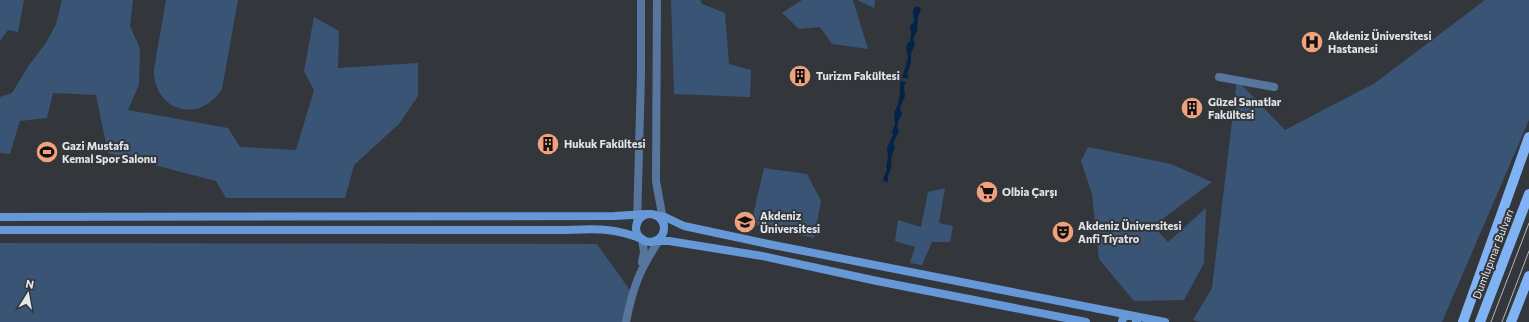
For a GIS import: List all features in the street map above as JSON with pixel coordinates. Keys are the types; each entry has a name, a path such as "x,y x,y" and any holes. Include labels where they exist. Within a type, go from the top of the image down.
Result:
{"main road":[{"path":"1462,322 1529,137"},
{"name":"Dumlupınar Bulvarı","path":"1480,322 1529,194"},
{"path":"1511,322 1529,276"}],"street":[{"path":"626,322 632,293 644,252 642,240 637,232 637,224 642,216 641,0"},
{"path":"639,272 664,230 664,225 659,216 656,181 657,0"},
{"path":"1219,77 1274,87"},
{"path":"0,217 659,216 684,226 760,242 1165,322"},
{"path":"0,230 604,229 628,233 646,242 658,240 669,241 762,256 877,281 1086,322"},
{"path":"1122,322 1125,316 1131,315 1136,318 1137,322"}],"shaded area":[{"path":"0,0 24,0 18,32 8,30 0,41"},
{"path":"62,0 133,0 130,26 140,49 139,85 128,110 228,128 240,147 296,150 314,90 304,71 314,17 339,31 338,68 418,63 418,96 399,124 354,165 345,198 226,198 216,181 108,153 96,95 53,93 47,118 20,121 10,154 0,153 0,97 12,93 29,65 46,43 56,24"},
{"path":"166,0 238,0 222,89 212,100 202,107 190,110 179,108 169,103 161,95 156,83 154,69"},
{"path":"671,0 700,0 702,4 725,13 729,64 751,70 750,97 674,94"},
{"path":"802,0 853,0 868,49 832,44 820,27 799,29 782,13"},
{"path":"857,0 875,0 874,8"},
{"path":"1485,0 1529,0 1529,120 1442,322 1201,322 1193,320 1212,288 1237,80 1285,130 1375,83"},
{"path":"918,6 921,9 918,17 917,31 913,39 915,45 911,53 911,63 907,74 909,78 902,78 908,57 906,48 910,41 910,26 914,22 913,11 914,8"},
{"path":"900,81 906,82 904,86 905,96 900,108 902,114 898,121 897,127 899,131 893,143 895,147 888,182 883,181 887,170 887,148 893,135 892,131 895,125 894,112 899,102"},
{"path":"1088,147 1171,164 1212,182 1153,226 1168,242 1206,208 1204,263 1184,300 1134,301 1099,259 1092,194 1081,161"},
{"path":"764,168 807,174 821,201 814,238 751,224"},
{"path":"945,188 939,223 953,226 950,242 932,242 922,265 910,263 915,247 895,241 898,220 921,227 928,192"},
{"path":"0,243 597,244 632,293 626,322 0,322"}],"tram line":[{"path":"1491,322 1529,223"},
{"path":"1502,322 1529,251"}],"place":[{"name":"Akdeniz Üniversitesi Hastanesi","path":"1312,42"},
{"name":"Turizm Fakültesi","path":"800,76"},
{"name":"Güzel Sanatlar Fakültesi","path":"1192,108"},
{"name":"Hukuk Fakültesi","path":"548,144"},
{"name":"Gazi Mustafa Kemal Spor Salonu","path":"47,152"},
{"name":"Olbia Çarşı","path":"987,192"},
{"name":"Akdeniz Üniversitesi","path":"745,222"},
{"name":"Akdeniz Üniversitesi Anfi Tiyatro","path":"1063,232"}]}
